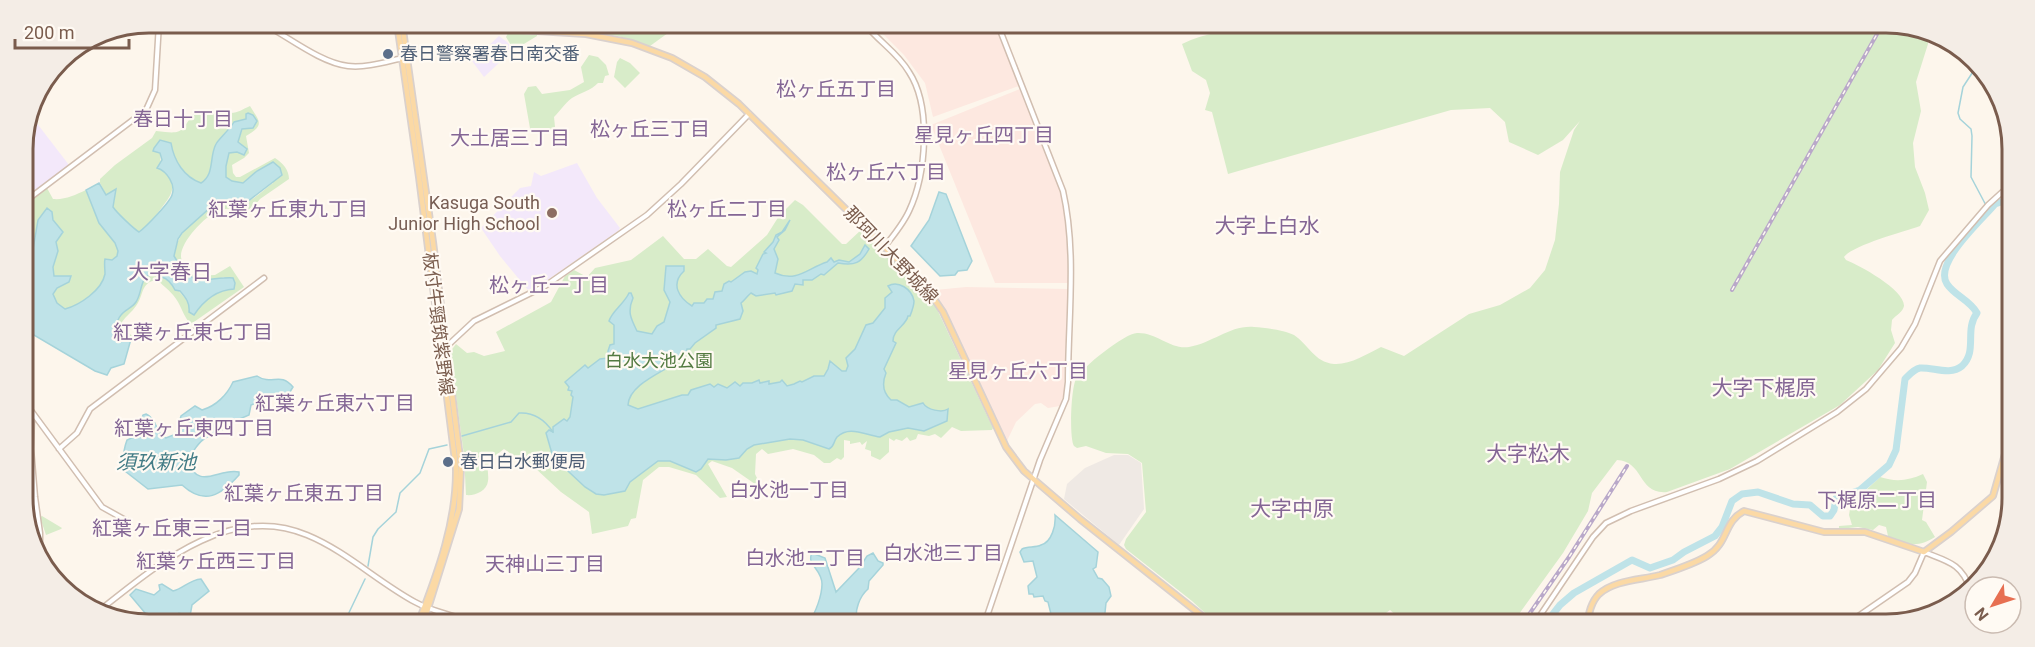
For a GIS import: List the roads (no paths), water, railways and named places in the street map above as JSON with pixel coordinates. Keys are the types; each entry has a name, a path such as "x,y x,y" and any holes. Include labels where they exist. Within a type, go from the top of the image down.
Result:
{"main road":[{"name":"板付牛頸筑紫野線","path":"400,33 456,468 454,508 426,614"},
{"name":"板付牛頸筑紫野線","path":"401,33 433,242 457,432 461,492 452,536 423,614"},
{"name":"那珂川大野城線","path":"572,33 632,43 672,58 695,70 722,89 928,290 938,304 1006,447 1017,464 1200,614"},
{"path":"1589,614 1599,594 1615,585 1660,574 1705,557 1723,542 1731,521 1744,511 1824,532 1865,532 1924,552 1993,496 1997,488 2002,461"}],"street":[{"path":"33,195 146,110 155,90 158,33"},
{"path":"278,33 324,59 341,65 359,67 403,58"},
{"path":"874,33 909,70 922,107 922,173 910,210 885,246"},
{"path":"988,614 1067,393 1070,238 1068,212 1063,191 1001,33"},
{"path":"445,349 474,321 545,286 647,215 674,191 749,114"},
{"path":"1541,614 1593,537 1606,523 1757,462 1837,412 1866,389 1901,348 1915,324 1940,261 1988,205 2002,192"},
{"path":"59,448 77,433 90,409 264,278"},
{"path":"33,414 102,507 129,522"},
{"path":"33,470 40,536"},
{"path":"106,605 161,564 197,543 227,531 258,526 287,528 308,535 427,608 445,614"},
{"path":"1862,614 1908,582 1915,573 1924,552 1957,566 1964,575"}],"water":[{"path":"246,114 253,115 257,121 253,128 242,129 238,142 247,149 244,155 237,152 229,153 226,177 243,183 257,171 273,162 280,168 282,175 247,202 228,200 211,207 182,233 178,239 174,256 182,269 197,281 233,278 234,289 222,291 211,297 194,315 189,312 187,301 180,291 175,290 170,282 164,278 149,275 143,282 136,302 121,315 112,331 118,336 125,335 131,339 124,364 111,368 107,375 95,371 33,335 33,249 38,220 47,208 52,212 53,220 63,232 56,242 58,251 53,267 54,276 71,276 69,282 57,288 53,294 57,303 65,309 77,304 100,286 105,274 105,259 112,260 117,256 118,251 115,243 99,223 86,190 99,183 106,195 116,189 113,207 139,232 163,208 173,191 170,179 157,168 162,160 160,153 153,151 160,140 171,143 181,168 201,183 210,170 217,142 234,122 246,119"},
{"path":"939,192 946,194 972,261 967,270 958,271 955,275 940,276 911,246 929,220"},
{"path":"790,220 785,230 777,237 779,240 774,249 778,259 775,273 783,276 802,274 831,258 834,262 839,260 849,262 860,254 865,245 869,249 857,262 838,263 824,275 821,274 812,280 803,280 803,285 795,284 792,291 756,296 751,293 741,303 743,311 740,319 716,325 716,328 672,362 672,365 639,386 633,392 628,405 638,409 688,395 691,390 710,384 714,387 718,384 727,388 735,382 740,386 743,383 759,380 760,383 769,381 769,384 782,380 787,386 814,376 824,376 830,361 842,371 846,371 848,366 846,358 855,349 866,325 873,323 885,308 885,298 892,292 888,286 896,284 908,289 914,303 910,316 897,330 894,337 893,341 896,343 884,369 886,373 884,391 891,400 897,400 909,407 923,403 935,410 948,409 947,421 924,431 908,428 889,432 880,437 852,431 842,433 829,449 803,440 790,439 754,445 739,458 708,459 696,472 670,461 658,461 630,482 625,491 604,495 596,494 585,487 553,457 546,433 549,430 553,432 553,427 564,419 567,421 570,417 573,397 572,391 568,390 569,387 565,382 585,365 588,368 600,359 608,358 610,345 614,344 614,325 609,321 629,293 633,298 630,315 637,331 652,334 657,326 664,322 670,302 664,290 666,266 684,266 677,286 680,295 692,306 694,303 704,303 707,299 713,299 715,292 722,291 724,284 745,272 751,271 757,274 756,268 763,254 766,253 764,252"},
{"name":"須玖新池","path":"257,376 267,380 284,380 293,387 288,395 267,398 251,405 249,415 223,426 221,432 204,439 188,461 192,470 204,477 232,471 239,472 239,475 226,488 205,496 198,495 182,485 148,489 125,471 123,459 127,440 134,437 143,415 150,416 166,438 176,434 181,416 195,406 202,410 212,406 228,391 233,382"},
{"path":"1055,515 1098,552 1096,567 1093,569 1098,578 1109,587 1111,596 1106,603 1105,614 1051,614 1048,602 1043,596 1034,597 1033,594 1029,594 1028,586 1037,577 1033,561 1024,562 1020,552 1022,549 1045,543 1051,537"},
{"path":"812,553 825,558 836,592 860,567 867,556 873,553 878,561 883,563 869,581 868,589 860,599 856,614 813,614 822,584 811,557"},
{"path":"201,579 209,591 192,605 190,614 146,614 130,595 136,589 154,595 160,590 159,585 162,584 173,591"}],"waterway":[{"path":"1972,72 1963,87 1958,113 1960,119 1971,129 1971,177 1989,211"},
{"path":"1553,614 1574,593 1632,560 1650,568 1673,560 1715,536 1722,527 1732,501 1742,494 1758,492 1793,504 1810,505 1823,516 1830,516 1834,510 1836,498 1860,490 1889,465 1896,450 1905,379 1920,368 1947,371 1957,369 1967,360 1971,326 1977,313 1947,284 1945,275 1947,265 1961,242 1995,204 2002,202"},
{"path":"462,436 511,422 519,413 539,418 553,432"},
{"path":"368,566 373,537 396,512 400,493 420,473 429,449 447,445"},
{"path":"348,614 365,579"}],"railway":[{"path":"1732,290 1878,33"},
{"path":"1529,614 1627,466"}],"place":[{"name":"春日警察署春日南交番","path":"388,54"},
{"name":"Kasuga South Junior High School","path":"552,213"},
{"name":"春日白水郵便局","path":"448,462"}],"district":[{"name":"松ヶ丘五丁目","path":"836,89"},
{"name":"春日十丁目","path":"183,119"},
{"name":"松ヶ丘三丁目","path":"650,129"},
{"name":"星見ヶ丘四丁目","path":"984,135"},
{"name":"大土居三丁目","path":"510,138"},
{"name":"松ヶ丘六丁目","path":"886,172"},
{"name":"紅葉ヶ丘東九丁目","path":"288,209"},
{"name":"松ヶ丘二丁目","path":"727,209"},
{"name":"大字上白水","path":"1267,226"},
{"name":"大字春日","path":"170,272"},
{"name":"松ヶ丘一丁目","path":"549,285"},
{"name":"紅葉ヶ丘東七丁目","path":"193,332"},
{"name":"星見ヶ丘六丁目","path":"1018,371"},
{"name":"大字下梶原","path":"1764,388"},
{"name":"紅葉ヶ丘東六丁目","path":"335,403"},
{"name":"紅葉ヶ丘東四丁目","path":"194,428"},
{"name":"大字松木","path":"1528,454"},
{"name":"白水池一丁目","path":"789,490"},
{"name":"紅葉ヶ丘東五丁目","path":"304,493"},
{"name":"下梶原二丁目","path":"1877,500"},
{"name":"大字中原","path":"1292,509"},
{"name":"紅葉ヶ丘東三丁目","path":"172,528"},
{"name":"白水池三丁目","path":"943,553"},
{"name":"白水池二丁目","path":"805,558"},
{"name":"紅葉ヶ丘西三丁目","path":"216,561"},
{"name":"天神山三丁目","path":"545,564"}],"park label":[{"name":"白水大池公園","path":"659,361"}]}
